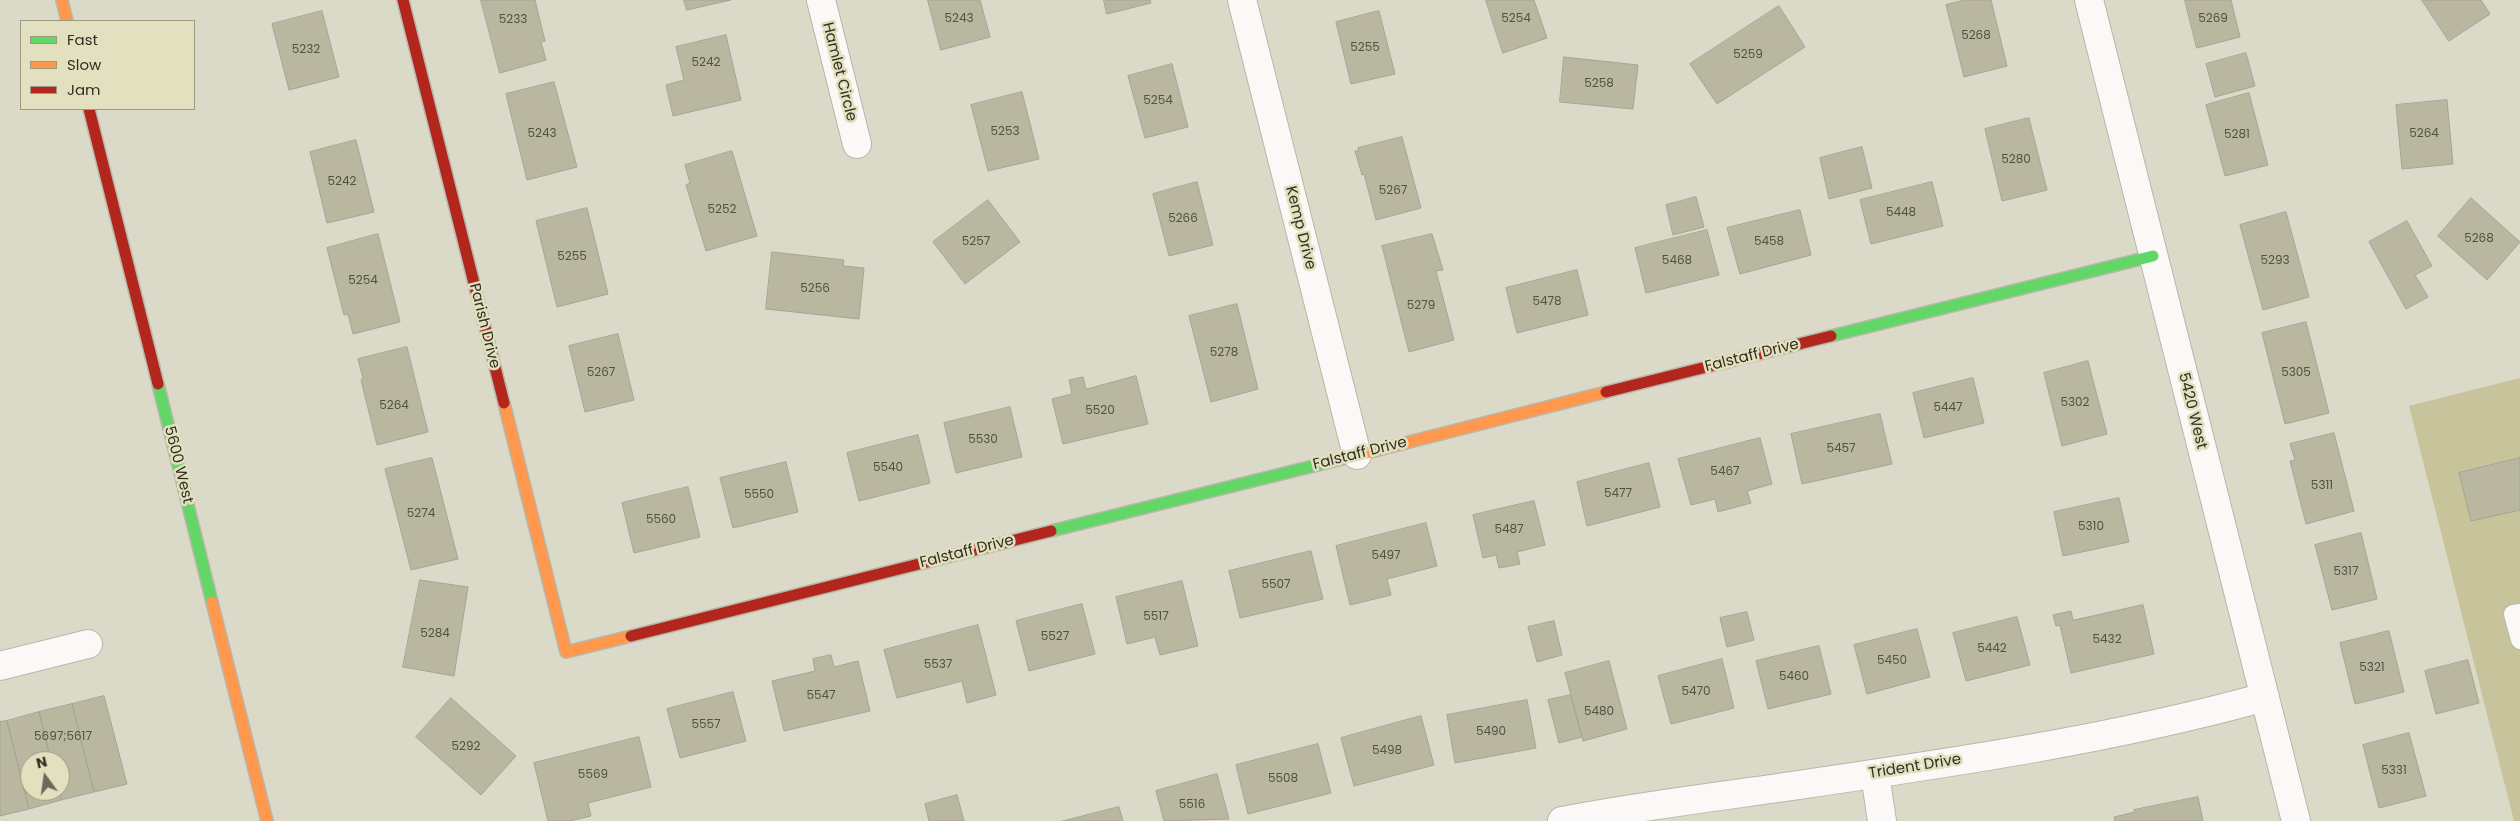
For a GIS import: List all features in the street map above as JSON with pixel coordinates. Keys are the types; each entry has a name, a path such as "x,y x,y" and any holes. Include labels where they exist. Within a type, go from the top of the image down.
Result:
{"street":[{"path":"62,0 67,20"},
{"name":"Parish Drive","path":"403,0 566,652"},
{"name":"Hamlet Circle","path":"821,0 857,144"},
{"name":"Kemp Drive","path":"1242,0 1357,455"},
{"name":"5420 West","path":"2089,0 2296,821"},
{"name":"5600 West","path":"89,110 268,821"},
{"name":"Falstaff Drive","path":"566,652 2153,256"},
{"path":"0,666 88,644"},
{"name":"Trident Drive","path":"1562,821 1875,774 2168,723 2265,697"},
{"path":"1875,774 1882,821"}],"lane":[{"path":"2520,612 2513,614 2520,640"}],"shaded area":[{"path":"2520,378 2520,821 2514,821 2409,406"}],"building":[{"path":"481,0 535,0 545,41 541,42 546,60 500,73"},
{"path":"684,0 731,0 687,10"},
{"path":"928,0 980,0 990,37 941,50"},
{"path":"1104,0 1150,0 1151,3 1107,14"},
{"path":"1486,0 1534,0 1547,38 1503,53"},
{"path":"1965,0 1991,0 2007,66 1964,77 1946,5"},
{"path":"2185,0 2231,0 2240,37 2197,48"},
{"path":"2422,0 2481,0 2490,14 2449,41"},
{"path":"1779,6 1805,47 1717,104 1690,64"},
{"path":"322,11 339,77 289,90 272,24"},
{"path":"1379,11 1395,74 1351,84 1336,22"},
{"path":"726,35 741,100 673,116 666,85 684,80 676,47"},
{"path":"2246,53 2255,86 2215,97 2206,64"},
{"path":"1564,57 1638,65 1633,109 1560,102"},
{"path":"1172,64 1188,127 1145,138 1128,76"},
{"path":"554,82 577,167 527,180 506,94"},
{"path":"1022,92 1039,159 988,171 971,105"},
{"path":"2249,93 2268,165 2225,176 2206,105"},
{"path":"2447,100 2453,164 2402,169 2396,105"},
{"path":"2029,118 2047,190 2002,201 1985,129"},
{"path":"1402,137 1421,208 1376,220 1364,174 1362,175 1355,151 1359,151 1358,148"},
{"path":"356,140 374,212 327,223 310,152"},
{"path":"1862,147 1872,188 1829,199 1820,158"},
{"path":"732,151 757,236 706,251 686,185 690,183 685,165"},
{"path":"1197,182 1213,245 1169,256 1153,194"},
{"path":"1932,182 1943,226 1871,244 1860,200"},
{"path":"1696,197 1704,227 1673,235 1666,205"},
{"path":"2471,198 2520,242 2487,280 2438,236"},
{"path":"988,200 1020,242 965,284 933,242"},
{"path":"587,208 608,294 557,307 536,221"},
{"path":"1800,210 1811,255 1740,274 1727,228"},
{"path":"2286,212 2309,297 2263,310 2240,225"},
{"path":"2407,221 2432,266 2415,275 2428,297 2406,309 2369,242"},
{"path":"1707,230 1719,275 1646,293 1635,248"},
{"path":"378,234 400,322 353,334 348,314 344,315 327,248"},
{"path":"1432,234 1443,270 1436,271 1454,340 1409,352 1382,246"},
{"path":"772,252 844,260 843,266 864,268 859,319 766,309"},
{"path":"1577,270 1588,315 1517,333 1506,288"},
{"path":"1237,304 1258,389 1211,402 1189,316"},
{"path":"2306,322 2329,413 2285,424 2262,333"},
{"path":"618,334 634,400 585,412 569,346"},
{"path":"407,347 428,432 377,445 361,380 363,378 358,359"},
{"path":"2088,361 2107,434 2062,446 2044,373"},
{"path":"1136,376 1148,424 1063,444 1052,399 1072,394 1069,380 1083,377 1086,389"},
{"path":"1973,378 1984,423 1924,438 1913,393"},
{"path":"1010,407 1022,457 956,473 944,423"},
{"path":"1880,414 1892,464 1802,484 1791,434"},
{"path":"2334,433 2354,511 2306,524 2290,461 2295,460 2290,444"},
{"path":"918,435 930,483 859,501 847,453"},
{"path":"1760,438 1772,484 1747,491 1751,503 1718,512 1715,499 1691,505 1678,459"},
{"path":"432,458 458,559 411,570 385,469"},
{"path":"2520,458 2520,510 2471,521 2459,473"},
{"path":"786,462 798,512 733,528 720,478"},
{"path":"1649,463 1660,507 1587,526 1577,482"},
{"path":"688,487 700,537 634,553 622,503"},
{"path":"2119,498 2129,542 2063,556 2054,512"},
{"path":"1534,501 1545,545 1517,552 1520,564 1499,568 1496,555 1483,558 1473,515"},
{"path":"1426,523 1437,566 1387,579 1391,595 1350,605 1336,546"},
{"path":"2361,533 2377,599 2332,610 2315,545"},
{"path":"1311,551 1323,599 1240,618 1229,571"},
{"path":"420,580 468,587 454,676 403,667"},
{"path":"1182,581 1198,646 1160,655 1155,637 1127,644 1116,597"},
{"path":"1082,604 1095,654 1029,671 1016,621"},
{"path":"2143,605 2154,654 2071,673 2060,625 2056,626 2053,615 2071,611 2073,620"},
{"path":"1747,612 1754,640 1727,647 1720,618"},
{"path":"2017,617 2030,665 1966,681 1953,633"},
{"path":"1554,621 1562,655 1537,662 1528,627"},
{"path":"978,625 996,695 967,703 962,681 897,698 884,650"},
{"path":"1917,629 1930,677 1867,694 1854,645"},
{"path":"2389,631 2404,692 2355,704 2340,643"},
{"path":"1819,646 1831,694 1768,709 1756,661"},
{"path":"831,655 834,667 858,661 870,711 784,731 772,681 815,671 813,659"},
{"path":"1722,659 1734,708 1671,724 1658,676"},
{"path":"2468,660 2479,703 2436,714 2425,671"},
{"path":"1609,661 1627,729 1583,741 1565,673"},
{"path":"733,692 746,741 680,758 667,709"},
{"path":"1571,695 1582,737 1559,743 1548,700"},
{"path":"104,696 127,784 94,792 72,704"},
{"path":"451,698 516,756 481,795 416,737"},
{"path":"1527,700 1536,748 1455,763 1447,715"},
{"path":"72,704 94,792 70,798 70,751 49,751 39,712"},
{"path":"39,712 49,751 20,751 20,773 7,721"},
{"path":"1421,716 1434,765 1354,786 1341,738"},
{"path":"7,721 20,773 20,801 27,801 29,809 0,816 0,722"},
{"path":"2409,733 2426,796 2379,808 2363,745"},
{"path":"639,737 651,787 588,803 591,816 569,821 548,821 534,763"},
{"path":"1318,744 1331,793 1248,814 1236,765"},
{"path":"1217,774 1229,819 1164,821 1156,791"},
{"path":"957,795 964,821 929,821 925,804"},
{"path":"2198,797 2203,821 2115,821 2114,817 2135,812 2134,810"},
{"path":"27,801 57,801 29,809"},
{"path":"1119,807 1123,821 1063,821"}],"traffic: fast":[{"path":"1831,336 2153,256"},
{"path":"158,384 212,602"},
{"path":"1051,531 1366,453"}],"traffic: slow":[{"path":"62,0 67,20"},
{"path":"1366,453 1606,392"},
{"path":"504,403 566,652 631,636"},
{"path":"212,602 267,821"}],"traffic: jam":[{"path":"403,0 504,403"},
{"path":"89,110 158,384"},
{"path":"1606,392 1831,336"},
{"path":"631,636 1051,531"}]}
